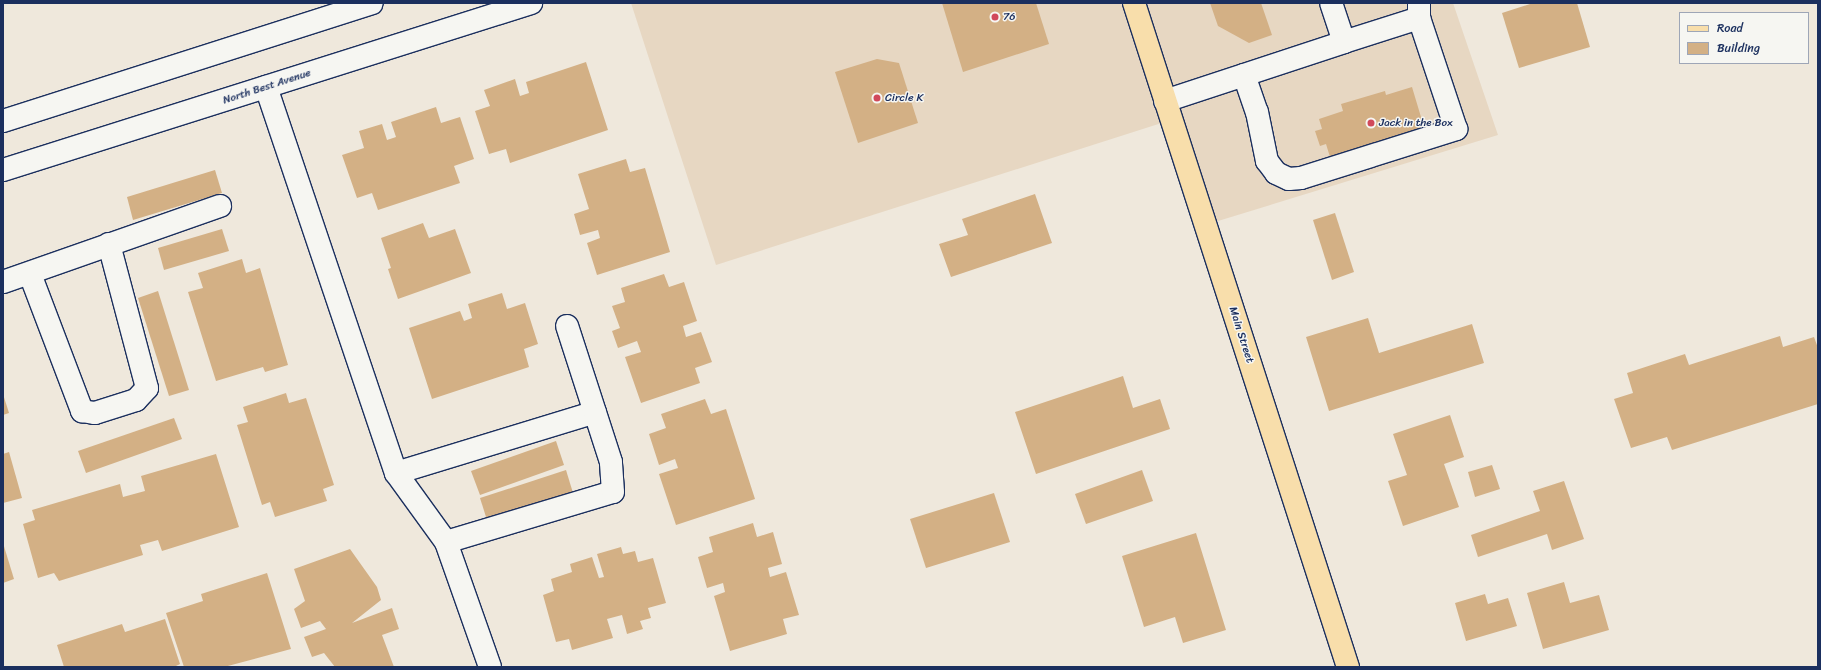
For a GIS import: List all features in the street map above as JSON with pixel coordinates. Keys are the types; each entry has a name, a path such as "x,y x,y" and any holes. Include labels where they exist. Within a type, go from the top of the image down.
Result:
{"main road":[{"name":"Main Street","path":"1134,3 1348,667"}],"street":[{"path":"3,121 372,3"},
{"name":"North Best Avenue","path":"3,170 531,3"},
{"path":"1331,3 1344,42"},
{"path":"1165,100 1344,42 1419,11 1456,129 1301,178 1289,179 1276,173 1267,161 1257,112 1244,75"},
{"path":"266,87 396,473 446,542 490,667"},
{"path":"3,282 30,274 109,244 220,206"},
{"path":"30,274 82,411 95,413 136,400 147,388 109,244"},
{"path":"446,542 613,492 611,462 568,326"},
{"path":"396,473 594,412"}],"shaded area":[{"path":"631,3 1453,3 1498,135 1205,225 1171,120 716,265"}],"building":[{"path":"942,3 1036,3 1049,44 963,72"},
{"path":"1210,3 1261,3 1272,35 1249,43 1218,26"},
{"path":"1533,3 1577,3 1590,47 1519,68 1502,13"},
{"name":"Circle K","path":"877,59 899,63 918,123 858,143 835,72"},
{"path":"586,62 608,130 510,163 506,149 489,154 475,111 490,106 484,90 515,79 520,96 529,93 526,82"},
{"name":"Jack in the Box","path":"1412,87 1424,127 1330,157 1326,144 1320,146 1315,131 1322,129 1319,119 1343,111 1341,104 1385,91 1386,95"},
{"path":"436,107 441,123 460,117 474,159 454,166 460,183 378,210 372,193 357,198 342,155 364,148 359,131 382,124 387,140 396,137 391,122"},
{"path":"626,159 630,172 645,168 670,252 597,275 587,243 600,238 598,230 580,235 574,214 589,209 578,174"},
{"path":"215,170 222,193 133,220 127,197"},
{"path":"1035,194 1052,243 951,277 939,244 968,235 962,219"},
{"path":"1335,213 1354,272 1332,280 1313,220"},
{"path":"423,223 429,238 455,229 471,273 398,299 388,269 391,268 381,238"},
{"path":"222,229 229,251 164,270 158,248"},
{"path":"242,259 246,273 260,268 288,365 265,372 263,367 216,381 188,292 203,288 198,273"},
{"path":"664,274 669,287 684,282 697,321 683,326 686,337 701,332 712,362 695,368 700,383 641,403 625,357 641,352 637,341 618,348 612,331 620,328 612,306 625,302 621,288"},
{"path":"158,291 189,390 169,396 138,298"},
{"path":"502,293 507,309 525,303 538,344 524,349 529,367 432,399 409,328 460,311 464,321 472,318 468,304"},
{"path":"1368,318 1379,353 1472,324 1484,363 1329,411 1306,337"},
{"path":"1780,336 1783,347 1814,337 1818,348 1818,404 1672,450 1667,437 1631,448 1614,399 1633,393 1627,373 1685,354 1689,365"},
{"path":"1123,376 1133,408 1160,399 1170,429 1036,474 1015,412"},
{"path":"286,393 289,403 306,398 334,485 323,489 327,501 275,517 270,502 262,505 237,425 248,422 243,407"},
{"path":"3,394 9,413 3,415"},
{"path":"705,399 711,414 726,409 755,499 676,525 659,474 678,468 675,459 659,465 649,434 666,428 661,414"},
{"path":"1450,415 1464,457 1444,464 1459,507 1403,526 1388,481 1407,475 1393,434"},
{"path":"174,418 182,439 86,473 78,451"},
{"path":"556,441 564,465 480,495 471,471"},
{"path":"9,452 22,498 3,503 3,454"},
{"path":"216,454 239,527 162,551 158,540 140,545 143,555 59,581 54,573 38,578 23,524 35,520 32,510 120,484 123,497 145,491 141,476"},
{"path":"1492,465 1500,489 1475,497 1468,472"},
{"path":"566,470 573,493 487,520 480,498"},
{"path":"1142,470 1153,501 1086,524 1075,494"},
{"path":"1564,481 1584,539 1552,550 1547,534 1478,557 1471,535 1540,511 1533,491"},
{"path":"994,493 1010,542 926,568 910,519"},
{"path":"753,523 757,537 773,532 782,564 768,568 770,577 786,572 799,615 783,619 787,634 730,651 714,596 725,592 723,583 707,588 698,557 713,552 709,537"},
{"path":"1196,533 1226,630 1183,643 1175,617 1144,627 1122,556"},
{"path":"3,543 14,579 3,583"},
{"path":"621,547 623,554 635,551 638,562 653,558 666,603 648,608 651,618 640,621 643,629 627,634 622,615 607,619 613,638 572,650 569,639 556,642 543,595 554,591 551,579 572,572 570,564 592,557 599,578 604,577 597,554"},
{"path":"350,549 377,587 381,600 352,623 392,608 399,629 382,635 394,667 335,667 324,653 312,657 304,637 326,629 320,621 301,628 294,609 305,601 294,569"},
{"path":"267,573 291,649 224,667 184,667 166,613 203,601 201,594"},
{"path":"1564,582 1570,603 1599,595 1609,630 1543,649 1527,593"},
{"path":"1485,594 1488,604 1508,598 1517,626 1466,641 1455,603"},
{"path":"165,619 180,664 174,667 64,667 57,645 122,624 125,632"}],"place":[{"name":"76","path":"995,17"},
{"name":"Circle K","path":"877,98"},
{"name":"Jack in the Box","path":"1371,123"}]}
